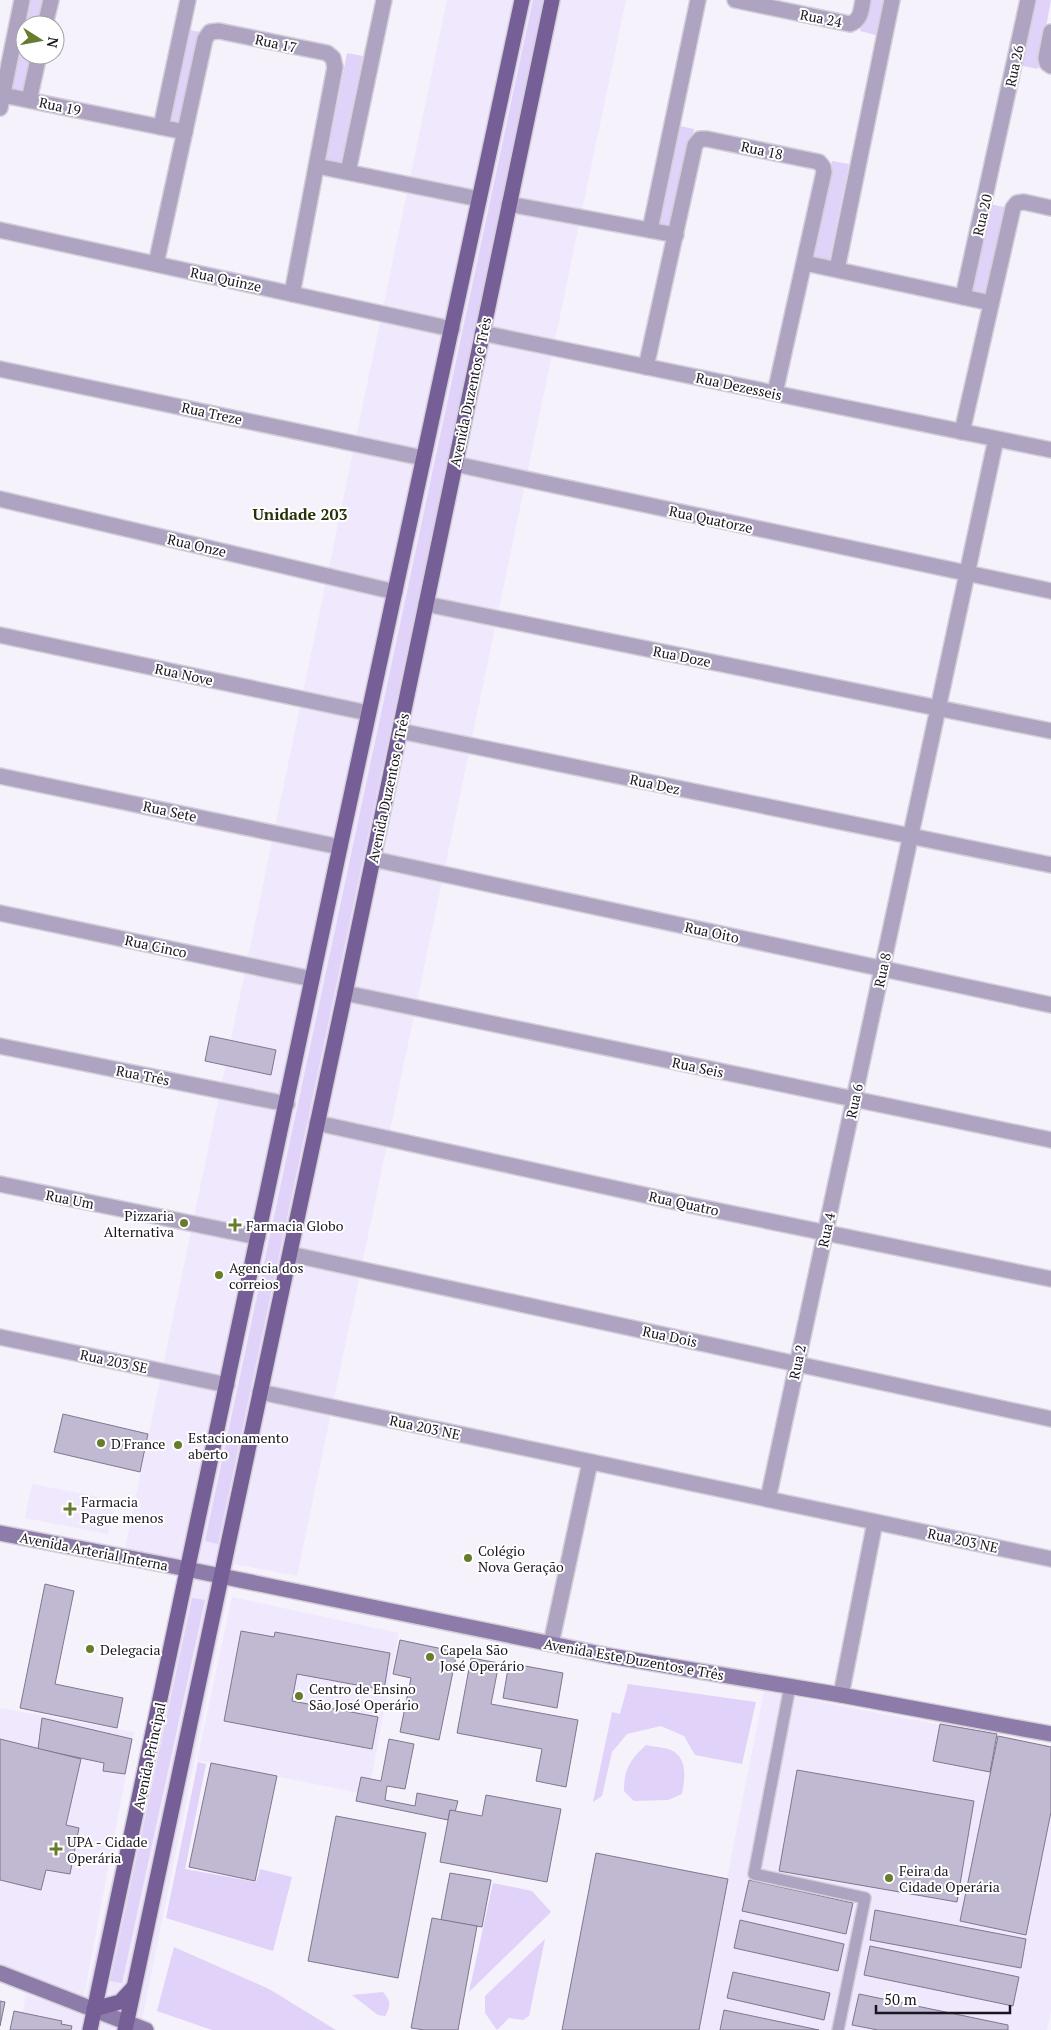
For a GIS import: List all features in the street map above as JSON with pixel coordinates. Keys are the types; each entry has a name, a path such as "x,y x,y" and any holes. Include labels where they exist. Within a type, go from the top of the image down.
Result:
{"main road":[{"path":"189,1569 368,713 522,0"},
{"name":"Avenida Duzentos e Três","path":"221,1576 345,993 552,0"},
{"name":"Avenida Arterial Interna","path":"0,1533 189,1569"},
{"name":"Avenida Este Duzentos e Três","path":"189,1569 551,1644 1051,1734"},
{"name":"Avenida Principal","path":"90,2030 189,1569"},
{"path":"126,2026 221,1576"},
{"path":"0,1973 94,2009 126,2026 146,2030"},
{"path":"94,2009 120,2002 134,1987"}],"street":[{"name":"Rua 19","path":"22,0 1,101 29,100 162,127"},
{"path":"47,15 51,0"},
{"path":"185,132 162,127 188,0"},
{"path":"348,172 384,0"},
{"path":"650,230 698,0"},
{"name":"Rua 24","path":"734,0 850,24 855,22 860,16 863,0"},
{"path":"837,269 892,0"},
{"name":"Rua 26","path":"1000,132 1028,0"},
{"name":"Rua 17","path":"156,264 205,40 210,32 219,31 327,53 333,58 335,67 292,294"},
{"path":"1051,32 1046,58 1047,63 1051,66"},
{"name":"Rua 19","path":"29,100 37,65"},
{"name":"Rua 20","path":"963,297 1000,132"},
{"name":"Rua 18","path":"646,367 695,145 700,139 707,139 819,162 823,167 824,172 805,263 775,393"},
{"path":"316,166 480,199"},
{"name":"Rua 20","path":"962,432 1013,208 1017,203 1024,202 1051,208"},
{"path":"510,204 676,235"},
{"name":"Rua Quinze","path":"0,230 452,329"},
{"path":"805,263 991,303"},
{"name":"Rua Dezesseis","path":"482,333 1051,450"},
{"name":"Rua Treze","path":"0,369 423,458"},
{"path":"911,836 996,439"},
{"name":"Rua Quatorze","path":"455,464 1051,591"},
{"name":"Rua Onze","path":"0,499 395,592"},
{"name":"Rua Doze","path":"426,604 1051,731"},
{"name":"Rua Nove","path":"0,635 368,713"},
{"name":"Rua Dez","path":"400,731 1051,865"},
{"name":"Rua Sete","path":"0,776 340,847"},
{"name":"Rua 8","path":"868,1036 911,836"},
{"name":"Rua Oito","path":"373,859 1051,1005"},
{"name":"Rua Cinco","path":"0,913 312,980"},
{"name":"Rua Seis","path":"345,993 1051,1140"},
{"name":"Rua 6","path":"840,1166 868,1036"},
{"name":"Rua Três","path":"0,1046 287,1104"},
{"name":"Rua Quatro","path":"317,1123 825,1233 1051,1279"},
{"name":"Rua 4","path":"812,1294 840,1166"},
{"name":"Rua Um","path":"0,1184 258,1237"},
{"name":"Rua Dois","path":"290,1254 1051,1419"},
{"name":"Rua 2","path":"768,1499 812,1294"},
{"name":"Rua 203 SE","path":"0,1337 227,1384"},
{"name":"Rua 203 NE","path":"260,1392 1051,1559"},
{"path":"551,1644 590,1462"},
{"path":"841,1695 875,1522"},
{"path":"790,1686 754,1874 865,1898 838,2030"}],"shaded area":[{"path":"30,0 45,0 41,15 27,15"},
{"path":"447,0 626,0 297,1576 234,1564 140,2030 19,2030 26,1995 82,2012 180,1576 122,1563"},
{"path":"533,0 545,0 218,1544 205,1541"},
{"path":"867,0 887,0 879,36 860,31"},
{"path":"1033,0 1051,0 1038,69 1018,65"},
{"path":"185,29 200,32 180,127 166,124"},
{"path":"347,53 363,56 341,163 326,161"},
{"path":"16,65 31,65 25,93 10,90"},
{"path":"675,125 694,129 673,231 653,227"},
{"path":"832,161 849,164 829,263 811,260"},
{"path":"989,204 1009,208 988,294 968,290"},
{"name":"Farmacia Pague menos","path":"32,1484 115,1500 108,1534 25,1518"},
{"name":"Centro de Ensino São José Operário","path":"232,1597 399,1633 368,1795 197,1760"},
{"path":"192,1598 205,1600 122,1983 110,1981"},
{"path":"628,1684 756,1702 742,1764 695,1755 684,1736 661,1726 627,1734 612,1752 602,1796 593,1802 612,1712 620,1714"},
{"name":"Feira da Cidade Operária","path":"764,1691 1051,1746 1051,2010 1047,2030 697,2030"},
{"name":"UPA - Cidade Operária","path":"0,1708 134,1732 83,2002 0,1967"},
{"path":"646,1745 671,1750 680,1758 684,1769 682,1794 668,1800 634,1801 624,1791 625,1777 629,1765"},
{"path":"198,1762 206,1764 185,1869 256,1882 260,1869 292,1877 273,1951 166,1918"},
{"path":"493,1883 532,1891 551,1912 469,1992"},
{"path":"545,1939 529,2016 523,2020 509,2018 497,2030 485,2013 485,1996"},
{"path":"174,1947 269,1989 336,2030 212,2030 157,2011"},
{"path":"383,1992 388,1998 389,2004 385,2016 378,2015 352,1995"}],"building":[{"path":"210,1036 276,1050 271,1075 205,1061"},
{"name":"D'France","path":"63,1414 148,1434 140,1472 54,1452"},
{"path":"45,1584 74,1591 55,1684 123,1698 117,1728 20,1708"},
{"path":"241,1631 274,1637 275,1632 390,1653 384,1690 297,1674 292,1701 378,1717 372,1749 224,1721"},
{"path":"400,1640 457,1652 439,1740 400,1732 411,1678 393,1674"},
{"path":"471,1658 499,1663 491,1704 578,1720 566,1787 536,1781 542,1749 457,1733"},
{"path":"509,1663 563,1673 557,1708 503,1698"},
{"path":"42,1718 132,1739 125,1774 103,1771 104,1763 38,1749"},
{"path":"940,1724 997,1734 990,1772 933,1761"},
{"path":"998,1736 1051,1747 1051,1812 1026,1935 960,1921"},
{"path":"0,1739 81,1759 66,1825 79,1828 70,1874 46,1870 41,1890 0,1880"},
{"path":"389,1739 414,1744 405,1789 387,1786 385,1800 415,1806 417,1793 458,1801 455,1812 450,1810 448,1820 356,1801 361,1777 381,1781"},
{"path":"211,1763 277,1776 255,1881 189,1867"},
{"path":"797,1770 974,1801 957,1902 779,1871"},
{"path":"486,1795 561,1809 547,1882 440,1862 450,1810 482,1816"},
{"path":"336,1816 426,1833 398,1978 308,1961"},
{"path":"596,1853 728,1879 699,2030 562,2030"},
{"path":"450,1873 491,1880 482,1927 441,1920"},
{"path":"749,1880 853,1903 846,1934 742,1911"},
{"path":"875,1910 1026,1939 1021,1968 870,1940"},
{"path":"432,1918 477,1926 458,2030 411,2028"},
{"path":"740,1920 844,1944 838,1971 734,1948"},
{"path":"870,1946 1019,1977 1013,2006 864,1975"},
{"path":"733,1972 830,1993 824,2020 727,1998"},
{"path":"859,1994 1008,2025 1008,2030 878,2030 852,2025"},
{"path":"0,2001 5,2002 0,2026"},
{"path":"724,2010 819,2030 720,2030"},
{"path":"14,2011 62,2021 61,2024 72,2026 71,2030 10,2030"}],"place":[{"name":"Pizzaria Alternativa","path":"184,1223"},
{"name":"Farmacia Globo","path":"235,1225"},
{"name":"Agencia dos correios","path":"219,1275"},
{"name":"D'France","path":"101,1443"},
{"name":"Estacionamento aberto","path":"178,1445"},
{"name":"Farmacia Pague menos","path":"70,1509"},
{"name":"Colégio Nova Geração","path":"468,1558"},
{"name":"Delegacia","path":"90,1649"},
{"name":"Capela São José Operário","path":"430,1657"},
{"name":"Centro de Ensino São José Operário","path":"299,1696"},
{"name":"UPA - Cidade Operária","path":"56,1849"},
{"name":"Feira da Cidade Operária","path":"889,1878"}],"district":[{"name":"Unidade 203","path":"300,514"}]}
